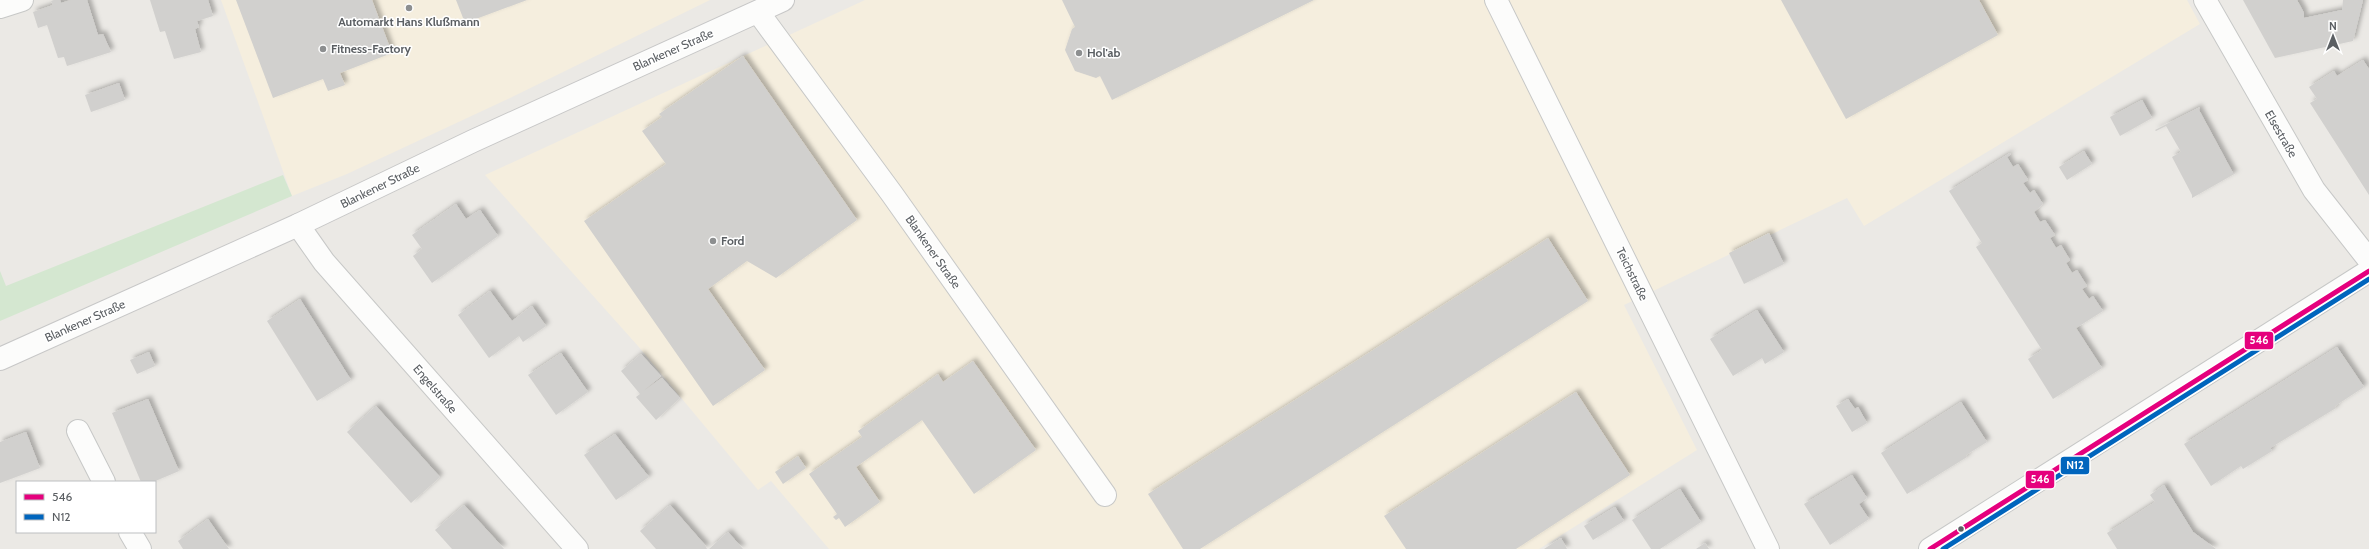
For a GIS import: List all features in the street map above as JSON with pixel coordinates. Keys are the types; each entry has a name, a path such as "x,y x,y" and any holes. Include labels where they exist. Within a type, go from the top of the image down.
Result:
{"street":[{"path":"0,7 22,0"},
{"name":"Blankener Straße","path":"0,359 298,225 480,138 783,0"},
{"name":"Teichstraße","path":"1496,0 1768,549"},
{"name":"Elsestraße","path":"2205,0 2314,190 2369,260"},
{"name":"Blankener Straße","path":"758,12 892,194 1105,495"},
{"name":"Engelstraße","path":"298,225 324,262 577,549"},
{"path":"1930,549 2369,271"},
{"path":"78,431 103,481"},
{"path":"131,533 140,549"}],"shaded area":[{"path":"221,0 710,0 510,98 347,174 292,196"},
{"path":"865,0 2187,0 2200,24 1864,226 1847,198 1624,305 1697,450 1539,549 829,549 771,481 758,490 638,346 485,175"}],"green space":[{"path":"283,175 292,196 0,321 0,271 6,286"}],"building":[{"path":"60,0 61,3 71,0 87,0 98,35 103,34 111,52 67,66 64,57 58,58 47,25 38,28 33,12 53,5 51,1"},
{"path":"150,0 208,0 213,16 197,21 199,27 195,29 201,52 174,59 165,31 160,32"},
{"name":"Fitness-Factory","path":"236,0 372,0 392,53 340,73 345,85 328,91 323,79 273,98"},
{"path":"456,0 527,0 465,23"},
{"path":"1062,0 1314,0 1112,100 1100,76 1096,78 1075,71 1065,50 1072,29 1075,27"},
{"path":"1781,0 1979,0 1998,35 1846,119"},
{"path":"2243,0 2297,0 2304,13 2304,18 2342,10 2343,0 2363,0 2353,41 2275,58"},
{"name":"Ford","path":"743,56 857,220 776,278 747,261 708,289 765,370 713,406 584,221 666,164 642,131 662,117 659,114"},
{"path":"2363,60 2369,69 2369,195 2310,103 2317,99 2309,87 2334,71 2337,76"},
{"path":"119,83 125,100 91,112 85,95"},
{"path":"2142,100 2152,118 2120,136 2110,117"},
{"path":"2200,107 2199,110 2233,173 2236,173 2192,198 2192,195 2172,157 2181,152 2166,126 2156,131 2155,130"},
{"path":"2084,151 2092,164 2067,180 2059,167"},
{"path":"2010,153 2011,154 2007,157 2013,167 2018,164 2028,180 2023,183 2030,193 2034,190 2043,204 2034,212 2040,222 2045,220 2055,235 2050,238 2056,248 2061,245 2070,260 2066,263 2072,273 2077,270 2087,286 2082,289 2089,299 2093,296 2103,311 2076,328 2102,368 2053,399 2028,359 2042,350 1976,247 1982,243 1949,191"},
{"path":"456,204 466,219 480,210 498,236 432,283 413,256 422,249 412,235"},
{"path":"1769,233 1784,264 1744,284 1729,253"},
{"path":"1548,238 1588,301 1200,549 1183,549 1148,494"},
{"path":"490,291 512,321 532,306 546,326 523,342 519,336 489,358 458,315"},
{"path":"300,299 351,380 317,401 267,321"},
{"path":"1757,310 1784,352 1765,364 1762,358 1733,376 1710,339"},
{"path":"2337,347 2364,387 2335,406 2336,408 2270,448 2272,451 2243,469 2241,466 2211,486 2184,444"},
{"path":"149,352 155,366 137,374 130,360"},
{"path":"561,353 588,392 556,415 528,375"},
{"path":"641,354 661,376 642,392 662,378 680,398 656,420 636,397 640,394 621,371"},
{"path":"973,361 1036,450 974,494 922,420 856,467 880,502 845,527 839,518 836,520 833,517 837,514 809,474 862,437 858,431 938,374 943,382"},
{"path":"1576,392 1630,475 1516,549 1406,549 1384,516"},
{"path":"148,399 179,471 155,481 141,481 112,413"},
{"path":"1848,399 1855,409 1858,407 1867,423 1852,432 1836,406"},
{"path":"1961,402 1987,442 1966,455 1967,457 1907,494 1881,453"},
{"path":"376,406 440,477 411,503 347,432"},
{"path":"26,432 40,468 0,483 0,442"},
{"path":"615,434 649,477 616,500 584,455"},
{"path":"798,456 806,468 783,484 775,472"},
{"path":"1852,475 1867,498 1859,504 1869,519 1830,545 1804,504"},
{"path":"2164,485 2193,532 2216,549 2117,549 2107,533 2155,502 2150,495"},
{"path":"1680,489 1701,522 1660,549 1651,549 1632,520"},
{"path":"464,505 504,549 452,549 435,530"},
{"path":"670,505 707,549 656,549 640,531"},
{"path":"1615,507 1624,521 1593,540 1584,526"},
{"path":"208,519 229,549 183,549 178,541"},
{"path":"728,532 743,549 709,549"},
{"path":"1561,538 1567,549 1544,549"},
{"path":"1705,543 1709,549 1696,549"}],"transit line":[{"name":"546","path":"1930,549 2369,271"},
{"name":"N12","path":"1943,549 2369,279"}],"place":[{"name":"Automarkt Hans Klußmann","path":"409,8"},
{"name":"Fitness-Factory","path":"323,49"},
{"name":"Hol'ab","path":"1079,53"},
{"name":"Ford","path":"713,241"}]}
